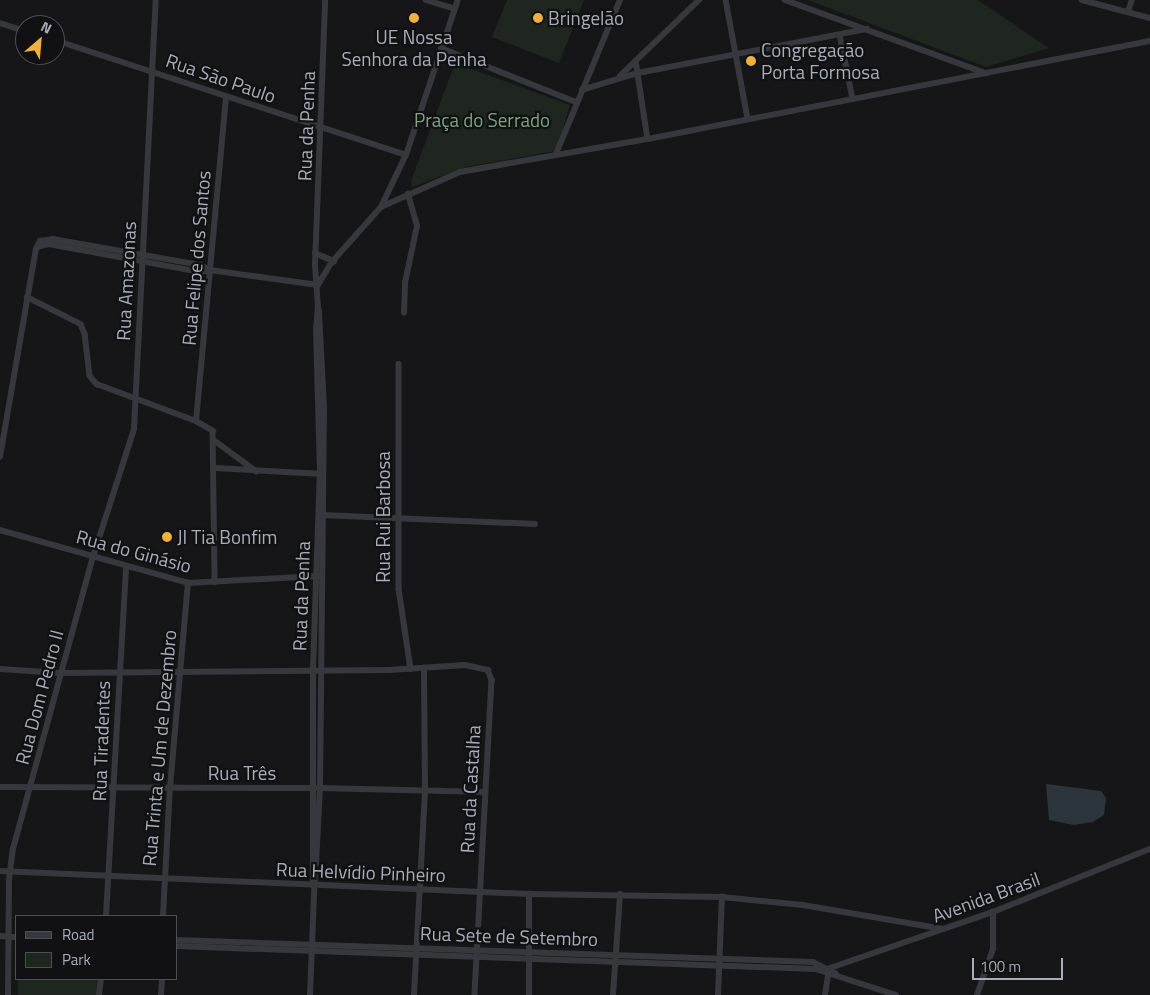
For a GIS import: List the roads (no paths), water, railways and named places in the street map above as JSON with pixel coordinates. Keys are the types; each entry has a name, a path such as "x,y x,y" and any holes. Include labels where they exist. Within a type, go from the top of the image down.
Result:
{"street":[{"name":"Rua Amazonas","path":"93,557 134,429 156,0"},
{"name":"Rua da Penha","path":"313,886 310,883 313,788 313,670 321,515 323,352 315,253 322,126 325,0"},
{"path":"426,0 455,9"},
{"path":"38,246 56,245 142,263 200,272 210,270 318,285 334,261 381,207 406,155 458,0"},
{"path":"556,154 620,0"},
{"path":"619,77 699,0"},
{"path":"726,0 739,54 748,119"},
{"path":"785,0 988,74"},
{"path":"1082,0 1150,18"},
{"path":"1128,12 1132,0"},
{"path":"842,20 853,99"},
{"path":"0,23 15,28"},
{"path":"582,90 619,77 867,29"},
{"path":"381,207 460,172 648,139 1074,58 1150,40"},
{"name":"Rua São Paulo","path":"65,43 152,70 226,98 322,126 406,155"},
{"path":"441,48 576,102"},
{"path":"636,61 648,139"},
{"name":"Rua Felipe dos Santos","path":"196,421 226,98"},
{"path":"404,314 405,283 417,226 408,194"},
{"path":"0,457 27,297 38,246 44,239 202,265 210,270"},
{"path":"315,253 334,261"},
{"path":"27,297 76,319 85,334 90,376 105,388 196,421 213,430 216,441 215,582"},
{"name":"Rua Rui Barbosa","path":"399,364 397,518 401,614 411,669"},
{"path":"216,441 258,472"},
{"path":"216,468 258,472 322,474"},
{"path":"321,515 535,524"},
{"name":"Rua do Ginásio","path":"0,530 188,583 319,576"},
{"name":"Rua Dom Pedro II","path":"8,995 9,871 60,673 93,557"},
{"name":"Rua Tiradentes","path":"106,915 114,788 118,673 126,567"},
{"name":"Rua da Penha","path":"310,995 313,886 320,788 321,669 319,576"},
{"name":"Rua Trinta e Um de Dezembro","path":"163,915 170,788 188,583"},
{"name":"Rua da Castalha","path":"424,669 474,665 485,668 492,674 475,995"},
{"path":"0,669 60,673 424,669 425,789 414,995"},
{"name":"Rua Três","path":"0,787 425,789 485,792"},
{"name":"Avenida Brasil","path":"829,970 993,912 1150,849"},
{"name":"Rua Helvídio Pinheiro","path":"0,871 313,886 529,894 620,894 722,898 803,905 943,929"},
{"path":"529,894 529,995"},
{"path":"613,995 620,894"},
{"path":"718,995 722,898"},
{"path":"977,995 993,949 993,912"},
{"path":"0,936 15,938"},
{"name":"Rua Sete de Setembro","path":"178,940 311,948"},
{"name":"Rua Sete de Setembro","path":"178,946 371,950 417,948 476,954"},
{"name":"Rua Sete de Setembro","path":"371,950 416,956 476,954 615,956 829,970 896,995"},
{"name":"Rua Sete de Setembro","path":"528,954 614,963 719,963"},
{"path":"825,995 829,970"},
{"path":"99,995 101,980"},
{"path":"161,995 162,980"}],"place":[{"name":"UE Nossa Senhora da Penha","path":"414,18"},
{"name":"Bringelão","path":"538,18"},
{"name":"Congregação Porta Formosa","path":"751,61"},
{"name":"JI Tia Bonfim","path":"167,537"}],"park label":[{"name":"Praça do Serrado","path":"482,120"}]}
